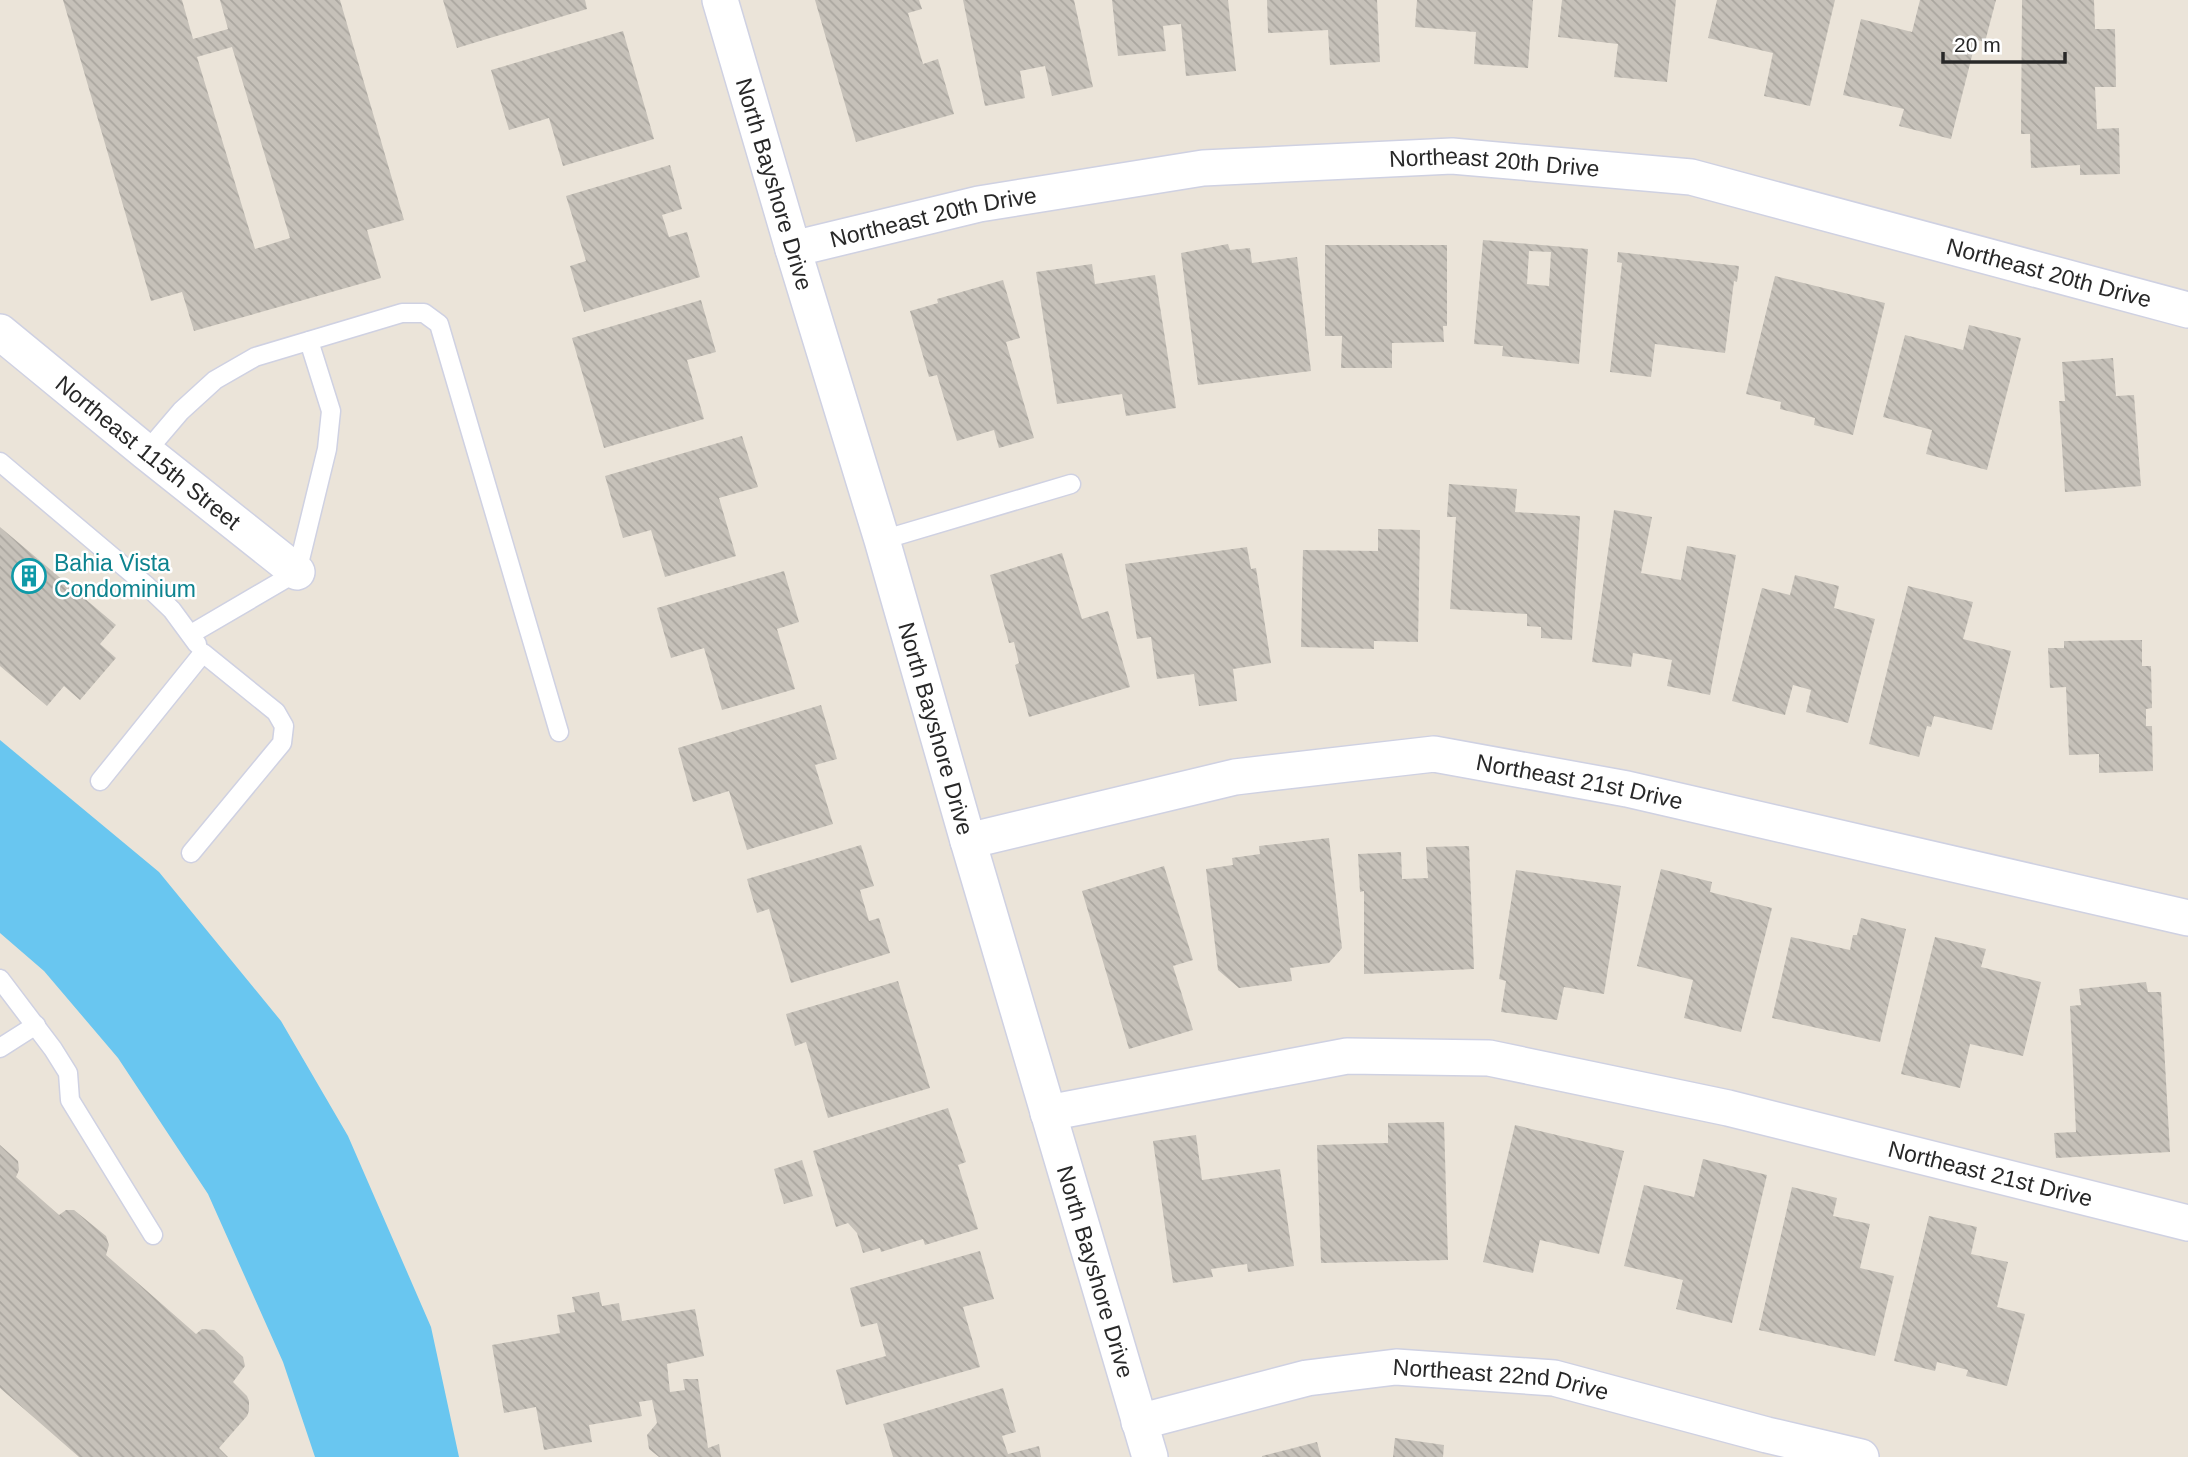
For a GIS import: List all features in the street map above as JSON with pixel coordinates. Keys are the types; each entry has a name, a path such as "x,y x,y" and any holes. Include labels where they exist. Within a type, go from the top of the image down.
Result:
{"street":[{"name":"North Bayshore Drive","path":"720,0 882,540 1150,1457"},
{"name":"Northeast 20th Drive","path":"793,249 979,204 1203,168 1452,156 1691,177 2188,310"},
{"name":"Northeast 115th Street","path":"0,332 297,572"},
{"name":"Northeast 21st Drive","path":"968,841 1235,777 1434,754 1627,789 2188,918"},
{"name":"Northeast 21st Drive","path":"1048,1113 1347,1056 1489,1058 1728,1108 2188,1223"},
{"name":"Northeast 22nd Drive","path":"1139,1422 1307,1378 1396,1367 1554,1378 1767,1435 1861,1457"}],"lane":[{"path":"146,452 181,411 215,380 255,357 402,313 424,313 439,324 559,732"},
{"path":"191,634 297,572 327,449 331,411 309,341"},
{"path":"0,462 147,586 172,610 203,653 276,712 284,726 282,743 191,853"},
{"path":"882,540 1071,484"},
{"path":"100,781 203,653"},
{"path":"0,979 36,1025 68,1073 70,1100 153,1235"},
{"path":"0,1048 36,1025"}],"water":[{"path":"0,740 159,872 281,1021 348,1136 431,1327 459,1457 315,1457 283,1362 208,1194 118,1058 44,971 0,933"}],"building":[{"path":"63,0 182,0 193,39 228,29 220,0 340,0 404,220 367,230 381,278 194,331 182,292 151,301","holes":["232,47 290,238 255,249 197,57"]},
{"path":"443,0 585,0 587,9 457,48"},
{"path":"815,0 919,0 922,9 908,13 923,64 938,59 954,114 856,142"},
{"path":"963,0 1074,0 1093,87 1052,96 1045,66 1020,71 1025,98 985,106"},
{"path":"1112,0 1228,0 1236,71 1186,76 1181,24 1163,26 1166,51 1118,56"},
{"path":"1267,0 1377,0 1380,62 1330,65 1328,30 1268,33"},
{"path":"1417,0 1533,0 1528,68 1474,64 1476,32 1415,27"},
{"path":"1562,0 1676,0 1667,82 1614,77 1618,44 1558,37"},
{"path":"1717,0 1835,0 1810,106 1764,96 1773,53 1708,38"},
{"path":"1920,0 1996,0 1985,42 1976,40 1951,139 1899,126 1904,109 1843,95 1861,19 1912,32"},
{"path":"2022,0 2094,0 2095,29 2115,29 2116,87 2095,87 2097,129 2119,128 2120,174 2080,175 2080,165 2031,168 2030,134 2021,134"},
{"path":"623,31 654,139 563,166 549,118 509,130 491,70"},
{"path":"670,165 682,209 662,215 669,237 687,232 700,277 584,312 570,266 586,261 566,196"},
{"path":"1483,240 1588,249 1579,364 1502,356 1503,346 1474,344","holes":["1529,251 1551,252 1549,286 1527,284"]},
{"path":"1228,244 1230,250 1250,248 1252,263 1297,257 1311,371 1198,385 1181,253"},
{"path":"1325,245 1447,245 1447,326 1443,326 1444,342 1392,343 1392,368 1341,368 1342,336 1325,336"},
{"path":"1618,252 1739,266 1737,282 1734,281 1725,353 1655,344 1651,377 1610,372 1622,263 1617,262"},
{"path":"1092,264 1095,284 1155,275 1176,408 1126,416 1122,394 1057,404 1036,272"},
{"path":"1775,276 1885,303 1853,435 1814,425 1815,418 1780,409 1781,402 1746,394"},
{"path":"1003,280 1020,338 1006,342 1034,438 999,448 994,430 957,441 937,375 929,377 910,311 938,303 937,299"},
{"path":"701,300 716,352 687,360 704,419 604,448 572,338"},
{"path":"1969,325 2021,338 1987,470 1926,454 1932,430 1883,417 1905,335 1963,350"},
{"path":"2113,358 2116,396 2134,395 2141,486 2065,492 2059,401 2065,401 2062,362"},
{"path":"742,436 758,487 719,498 736,556 665,577 651,530 623,538 605,476"},
{"path":"1449,484 1517,489 1515,512 1580,516 1572,640 1541,638 1541,627 1527,626 1527,614 1450,609 1456,517 1447,517"},
{"path":"1614,510 1652,517 1641,573 1681,580 1687,546 1736,555 1710,695 1667,686 1672,660 1633,653 1631,667 1592,662"},
{"name":"Bahia Vista Condominium","path":"0,527 116,625 100,644 116,658 80,700 64,686 47,706 0,666"},
{"path":"1378,529 1420,530 1418,642 1374,641 1374,649 1301,647 1303,550 1378,551"},
{"path":"1247,547 1251,569 1256,568 1271,663 1233,669 1237,701 1199,706 1194,674 1157,679 1151,637 1137,639 1125,564"},
{"path":"1062,553 1082,619 1108,611 1130,687 1029,717 1015,665 1019,663 1014,642 1009,643 990,575"},
{"path":"784,571 799,622 777,629 795,689 722,710 704,648 671,658 657,608"},
{"path":"1795,575 1839,586 1834,608 1875,619 1848,723 1806,712 1811,690 1793,685 1785,715 1732,701 1762,588 1790,595"},
{"path":"1908,586 1973,602 1963,639 2011,651 1992,730 1934,716 1931,727 1927,726 1919,757 1869,744"},
{"path":"2142,640 2142,666 2151,666 2152,708 2146,709 2146,726 2152,726 2153,771 2099,773 2099,754 2069,755 2066,687 2050,688 2048,648 2064,648 2064,641"},
{"path":"821,705 837,759 815,765 833,824 747,850 729,791 693,802 678,748"},
{"path":"1329,838 1342,948 1329,963 1290,968 1292,981 1239,988 1218,970 1206,869 1233,865 1232,858 1260,854 1259,846"},
{"path":"861,845 874,886 860,890 869,921 879,918 890,953 791,983 769,909 757,913 747,879"},
{"path":"1469,846 1474,969 1364,974 1364,891 1360,892 1358,854 1401,852 1402,879 1428,878 1426,847"},
{"path":"1164,866 1193,960 1173,966 1193,1030 1129,1049 1082,891"},
{"path":"1661,869 1712,882 1710,892 1772,908 1741,1032 1684,1018 1693,980 1637,966"},
{"path":"1516,870 1621,886 1604,994 1564,987 1557,1020 1501,1012 1506,981 1499,979"},
{"path":"1861,918 1906,929 1880,1042 1772,1018 1791,937 1850,950"},
{"path":"1935,937 1986,949 1981,967 2041,982 2023,1056 1970,1044 1960,1088 1901,1074"},
{"path":"898,981 930,1088 828,1118 806,1042 795,1046 786,1014"},
{"path":"2146,982 2148,992 2161,992 2170,1152 2056,1158 2054,1133 2076,1132 2070,1006 2081,1005 2079,989"},
{"path":"948,1108 966,1162 958,1165 978,1229 925,1245 923,1239 881,1252 880,1248 863,1253 857,1233 848,1223 836,1227 813,1151"},
{"path":"1444,1122 1448,1260 1321,1263 1317,1145 1388,1143 1388,1123"},
{"path":"1515,1125 1624,1151 1599,1254 1540,1240 1533,1273 1483,1262"},
{"path":"1196,1135 1202,1180 1280,1169 1294,1266 1248,1272 1247,1264 1211,1269 1213,1277 1173,1283 1153,1141"},
{"path":"0,1145 18,1161 19,1170 16,1177 59,1215 66,1210 74,1210 106,1236 109,1245 106,1255 196,1334 202,1329 214,1330 243,1357 245,1366 233,1382 247,1396 249,1411 219,1448 228,1457 79,1457 0,1388"},
{"path":"1703,1159 1767,1175 1732,1323 1676,1309 1683,1280 1624,1266 1644,1185 1694,1197"},
{"path":"802,1160 813,1196 784,1204 774,1169"},
{"path":"1792,1187 1837,1198 1833,1216 1870,1224 1860,1268 1894,1276 1875,1356 1759,1330"},
{"path":"1929,1216 1977,1227 1971,1254 2008,1262 1997,1307 2025,1314 2007,1386 1966,1376 1968,1370 1937,1362 1935,1371 1894,1361"},
{"path":"980,1251 994,1299 963,1307 980,1367 846,1405 836,1370 886,1356 877,1323 861,1327 850,1288"},
{"path":"599,1292 602,1306 619,1303 622,1321 695,1309 704,1356 667,1364 670,1392 685,1390 683,1379 698,1379 708,1448 719,1444 721,1457 659,1457 649,1449 647,1435 657,1423 652,1400 639,1402 642,1416 589,1425 592,1442 544,1450 536,1407 504,1413 492,1345 560,1333 557,1315 575,1312 572,1297"},
{"path":"1003,1388 1016,1432 1002,1436 1008,1454 1039,1446 1041,1457 893,1457 883,1424"},
{"path":"1395,1438 1444,1445 1443,1457 1393,1457"},
{"path":"1317,1442 1321,1457 1262,1457 1262,1456"}],"place":[{"name":"Bahia Vista Condominium","path":"29,576"}]}
